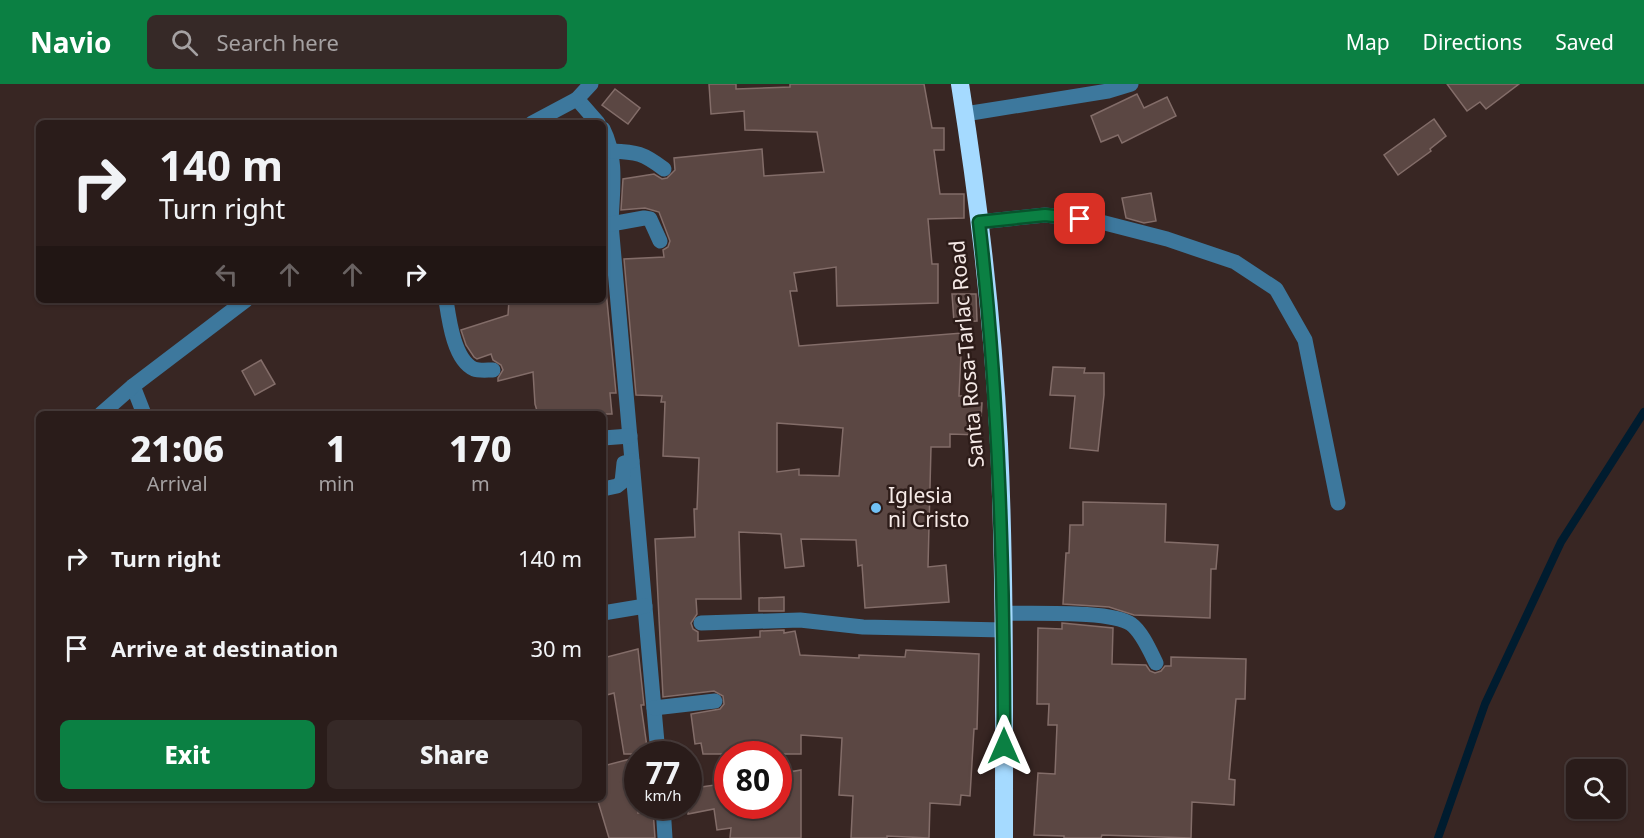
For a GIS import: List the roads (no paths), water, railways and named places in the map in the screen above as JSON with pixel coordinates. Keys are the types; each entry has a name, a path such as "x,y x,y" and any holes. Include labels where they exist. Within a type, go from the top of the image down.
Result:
{"highway":[{"name":"Santa Rosa-Tarlac Road","path":"960,84 979,222 999,443 1004,622 1004,838"}],"street":[{"path":"538,120 577,99 591,84"},
{"path":"965,114 1108,91 1131,84"},
{"path":"577,99 595,120"},
{"path":"606,137 611,151 613,176 610,224 657,741"},
{"path":"611,151 632,152 648,156 664,170"},
{"path":"979,222 1045,215 1098,220 1167,239 1235,262 1276,289 1305,340 1338,503"},
{"path":"610,224 650,219 660,241"},
{"path":"104,411 133,386 242,303"},
{"path":"447,303 457,349 463,361 475,369 493,370"},
{"path":"133,386 143,411"},
{"path":"606,438 630,436"},
{"path":"606,488 617,486 622,482 624,463 632,461"},
{"path":"606,612 645,606"},
{"path":"701,623 800,620 863,627 1004,622 1079,614 1119,618 1133,625 1156,663"},
{"path":"654,708 715,701"},
{"path":"664,819 665,838"}],"waterway":[{"path":"1438,838 1485,704 1561,542 1644,412"}],"place":[{"name":"Iglesia ni Cristo","path":"876,508"}]}
